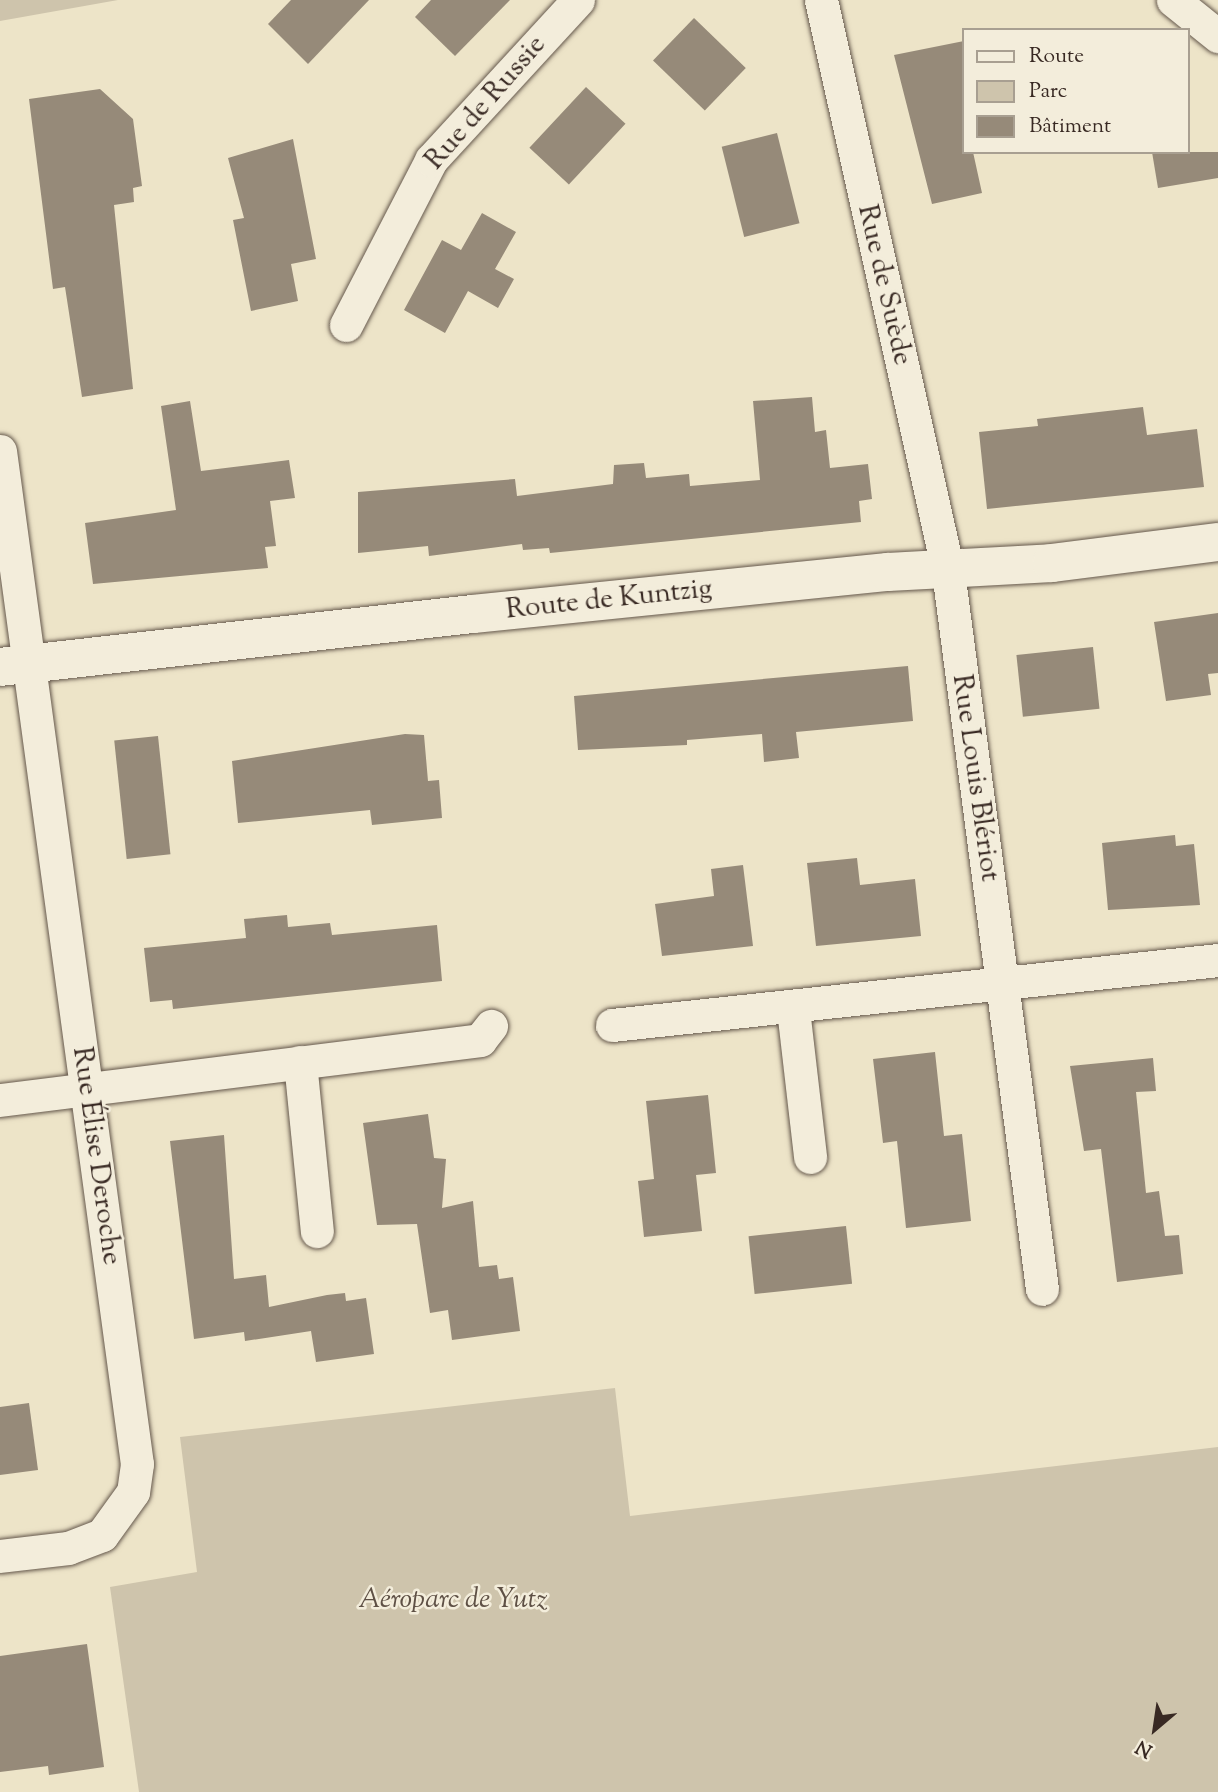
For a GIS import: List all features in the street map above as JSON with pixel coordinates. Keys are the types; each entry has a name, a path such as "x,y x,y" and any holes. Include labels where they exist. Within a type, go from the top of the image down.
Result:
{"street":[{"name":"Rue de Russie","path":"346,325 430,160 578,0"},
{"name":"Rue de Suède","path":"821,0 948,571"},
{"path":"1173,0 1218,36"},
{"name":"Rue Élise Deroche","path":"0,451 15,665 87,1086 137,1464 133,1492 102,1535 68,1548 0,1556"},
{"name":"Route de Kuntzig","path":"15,665 888,572 948,571 1218,542"},
{"name":"Rue Louis Blériot","path":"948,571 1042,1289"},
{"path":"612,1025 793,1009 1218,960"},
{"path":"793,1009 810,1157"},
{"path":"0,1100 87,1086 480,1041 491,1026"},
{"path":"300,1062 317,1231"}],"green space":[{"path":"0,0 118,0 0,21"},
{"name":"Aéroparc de Yutz","path":"615,1388 630,1516 1218,1447 1218,1792 139,1792 110,1587 197,1572 180,1437"}],"building":[{"path":"291,0 369,0 308,64 268,24"},
{"path":"431,0 510,0 455,56 415,17"},
{"path":"694,18 746,68 705,110 653,60"},
{"path":"962,41 962,154 973,154 982,193 932,204 894,55"},
{"path":"586,87 625,124 569,185 529,148"},
{"path":"100,89 133,119 142,186 133,188 134,202 114,205 133,389 82,397 65,287 53,289 29,99"},
{"path":"777,133 799,223 744,237 722,147"},
{"path":"293,139 316,259 291,264 298,301 251,311 233,220 244,218 228,158"},
{"path":"1218,152 1218,178 1158,188 1152,154"},
{"path":"482,213 516,232 495,269 514,279 498,308 468,291 445,333 404,310 442,240 461,250"},
{"path":"812,397 815,432 826,430 830,468 868,464 872,499 859,501 861,522 550,553 549,548 523,550 522,544 429,556 428,546 358,553 358,492 515,479 517,496 613,484 614,465 644,463 646,478 689,474 690,486 760,480 753,401"},
{"path":"190,401 201,471 289,460 295,498 270,501 276,546 265,547 268,568 93,584 85,523 176,510 161,406"},
{"path":"1143,407 1147,435 1197,429 1204,487 987,509 979,432 1038,426 1037,419"},
{"path":"1218,613 1218,673 1208,674 1211,695 1166,701 1154,622"},
{"path":"1093,647 1099,709 1023,717 1016,655"},
{"path":"908,666 913,721 796,732 799,758 764,762 762,734 687,740 687,745 578,750 574,696"},
{"path":"405,734 424,735 428,781 439,780 442,818 372,825 370,810 238,823 232,761"},
{"path":"158,736 170,854 127,859 114,741"},
{"path":"1175,835 1176,846 1194,844 1200,905 1108,910 1102,843"},
{"path":"857,858 860,885 915,879 921,936 816,946 807,863"},
{"path":"743,865 753,946 662,956 655,904 714,896 711,869"},
{"path":"287,915 288,927 330,923 332,935 437,925 442,981 173,1009 172,1000 150,1002 144,948 246,938 244,919"},
{"path":"935,1052 944,1136 962,1134 971,1221 906,1228 897,1141 883,1143 873,1059"},
{"path":"1153,1058 1156,1091 1136,1092 1146,1193 1159,1191 1165,1236 1179,1235 1183,1274 1117,1282 1101,1149 1084,1151 1070,1066"},
{"path":"708,1095 716,1173 696,1175 702,1231 644,1237 638,1181 654,1179 646,1101"},
{"path":"428,1114 434,1158 446,1159 442,1208 473,1201 479,1267 497,1265 499,1279 513,1277 520,1331 452,1340 448,1310 430,1313 417,1224 377,1225 363,1123"},
{"path":"224,1135 234,1279 266,1275 269,1307 345,1293 346,1301 366,1298 374,1354 316,1362 311,1331 245,1341 244,1332 194,1339 170,1141"},
{"path":"846,1226 852,1284 755,1294 749,1236"},
{"path":"29,1403 38,1470 0,1475 0,1407"},
{"path":"87,1644 104,1767 49,1775 48,1766 0,1772 0,1656"}]}
